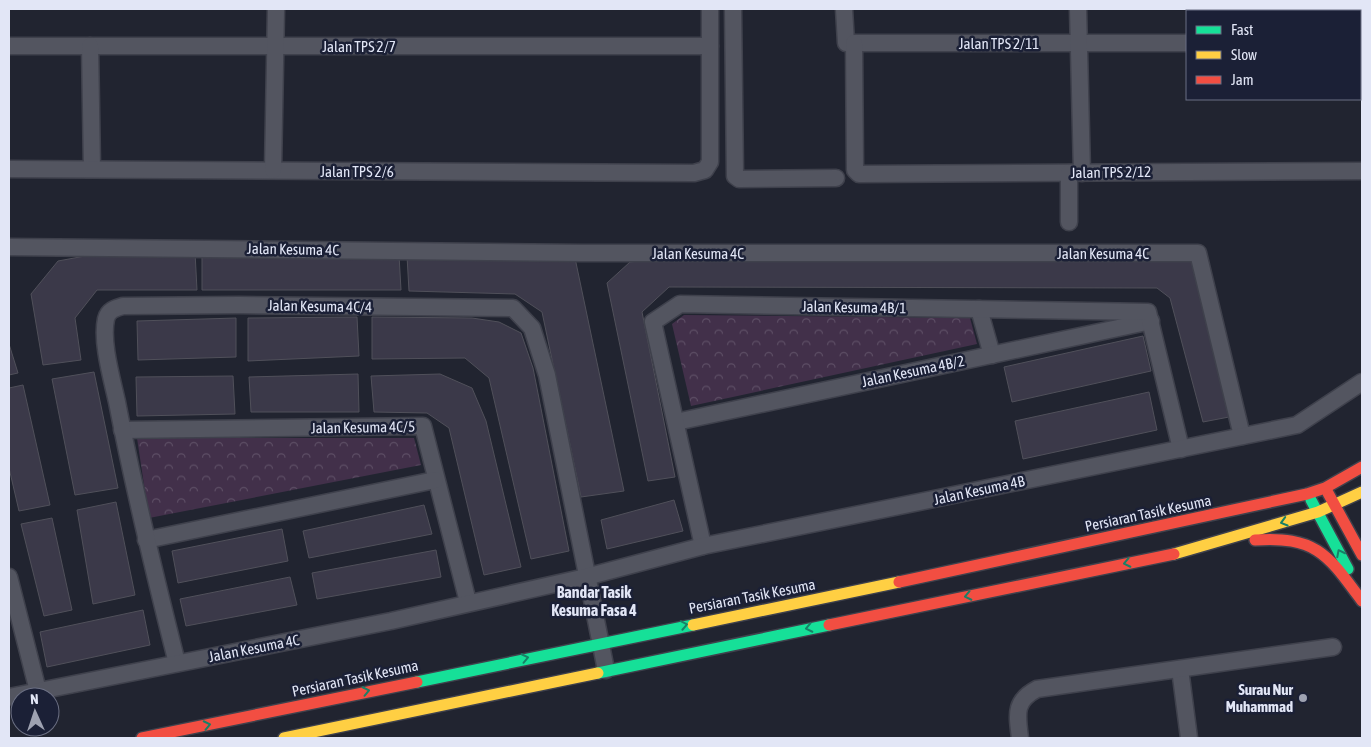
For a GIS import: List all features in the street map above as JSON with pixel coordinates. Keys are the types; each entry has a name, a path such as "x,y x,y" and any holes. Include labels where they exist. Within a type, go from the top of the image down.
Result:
{"street":[{"path":"273,170 276,9"},
{"path":"710,9 710,46"},
{"path":"733,9 735,176 739,179 836,178"},
{"path":"844,9 844,40 846,43 854,43"},
{"path":"1069,222 1076,173 1078,9"},
{"name":"Jalan TPS 2/11","path":"854,43 1186,43"},
{"name":"Jalan TPS 2/12","path":"854,43 855,170 859,174 1362,171"},
{"name":"Jalan TPS 2/7","path":"9,46 710,46"},
{"path":"90,46 92,169"},
{"name":"Jalan TPS 2/6","path":"9,169 694,173 705,170 710,162 710,46"},
{"name":"Jalan Kesuma 4C","path":"9,247 582,253 1198,253 1242,436"},
{"name":"Jalan Kesuma 4B/1","path":"703,546 653,322 680,304 1148,312 1151,321"},
{"name":"Jalan Kesuma 4C/4","path":"177,663 146,540 122,430 105,329 107,316 113,309 123,306 239,305 513,308 532,328 547,375 606,670"},
{"path":"979,309 992,354"},
{"path":"1151,321 1182,448"},
{"name":"Jalan Kesuma 4B/2","path":"676,422 1151,321"},
{"name":"Jalan Kesuma 4B","path":"586,577 703,546 1298,425 1362,382"},
{"name":"Jalan Kesuma 4C/5","path":"122,430 423,426 435,480 468,602"},
{"name":"Persiaran Tasik Kesuma","path":"142,738 600,642 935,575 1307,494 1325,488 1362,467"},
{"path":"146,540 435,480"},
{"path":"1325,488 1362,555"},
{"path":"1182,552 1318,512 1362,492"},
{"path":"1307,494 1362,596"},
{"path":"284,738 1182,552 1258,539 1292,538 1314,547 1329,558 1362,601"},
{"path":"9,576 37,687"},
{"name":"Jalan Kesuma 4C","path":"58,687 391,621 468,602 586,577"},
{"path":"1020,738 1018,708 1024,696 1038,689 1333,647"},
{"path":"1180,669 1190,738"}],"green space":[{"path":"684,315 970,318 977,344 691,406 672,324"},
{"path":"137,438 414,438 421,465 149,518"}],"building":[{"path":"195,252 197,290 97,290 75,318 81,360 43,365 31,294 58,261 96,254"},
{"path":"202,255 399,255 401,290 202,290"},
{"path":"407,256 575,258 624,491 581,497 542,312 515,294 409,291"},
{"path":"662,258 1194,261 1229,417 1203,422 1170,298 1157,288 669,287 642,312 675,477 648,481 607,283 630,262"},
{"path":"357,317 359,356 248,361 248,318"},
{"path":"372,317 472,318 499,322 521,333 533,368 569,551 531,559 489,378 465,358 372,359"},
{"path":"236,318 236,357 138,360 137,321"},
{"path":"1143,336 1151,371 1012,402 1004,367"},
{"path":"9,344 18,373 9,375"},
{"path":"94,372 118,488 75,495 52,379"},
{"path":"358,374 359,412 251,412 249,377"},
{"path":"440,374 472,388 486,421 521,567 484,575 449,428 427,413 374,412 371,376"},
{"path":"233,376 235,414 137,416 136,377"},
{"path":"23,385 50,505 19,511 9,468 9,388"},
{"path":"1149,392 1157,430 1023,459 1015,421"},
{"path":"674,500 683,531 607,549 601,520"},
{"path":"116,502 135,595 93,604 77,510"},
{"path":"424,505 432,534 309,558 303,531"},
{"path":"52,518 72,610 44,616 21,524"},
{"path":"282,529 288,561 178,583 172,551"},
{"path":"436,550 441,577 317,599 312,573"},
{"path":"290,577 297,605 186,626 180,599"},
{"path":"143,610 150,645 47,667 40,632"}],"traffic: fast":[{"path":"1311,500 1348,569"},
{"path":"417,682 693,625"},
{"path":"598,673 829,625"}],"traffic: slow":[{"path":"1174,554 1318,512 1362,492"},
{"path":"693,625 899,582"},
{"path":"284,738 598,673"}],"traffic: jam":[{"path":"899,582 1307,494 1325,488 1362,467"},
{"path":"1328,493 1362,555"},
{"path":"1255,540 1293,541 1307,545 1330,560 1362,601"},
{"path":"829,625 1174,554"},
{"path":"142,738 417,682"}],"place":[{"name":"Surau Nur Muhammad","path":"1303,698"}],"district":[{"name":"Bandar Tasik Kesuma Fasa 4","path":"594,601"}]}
